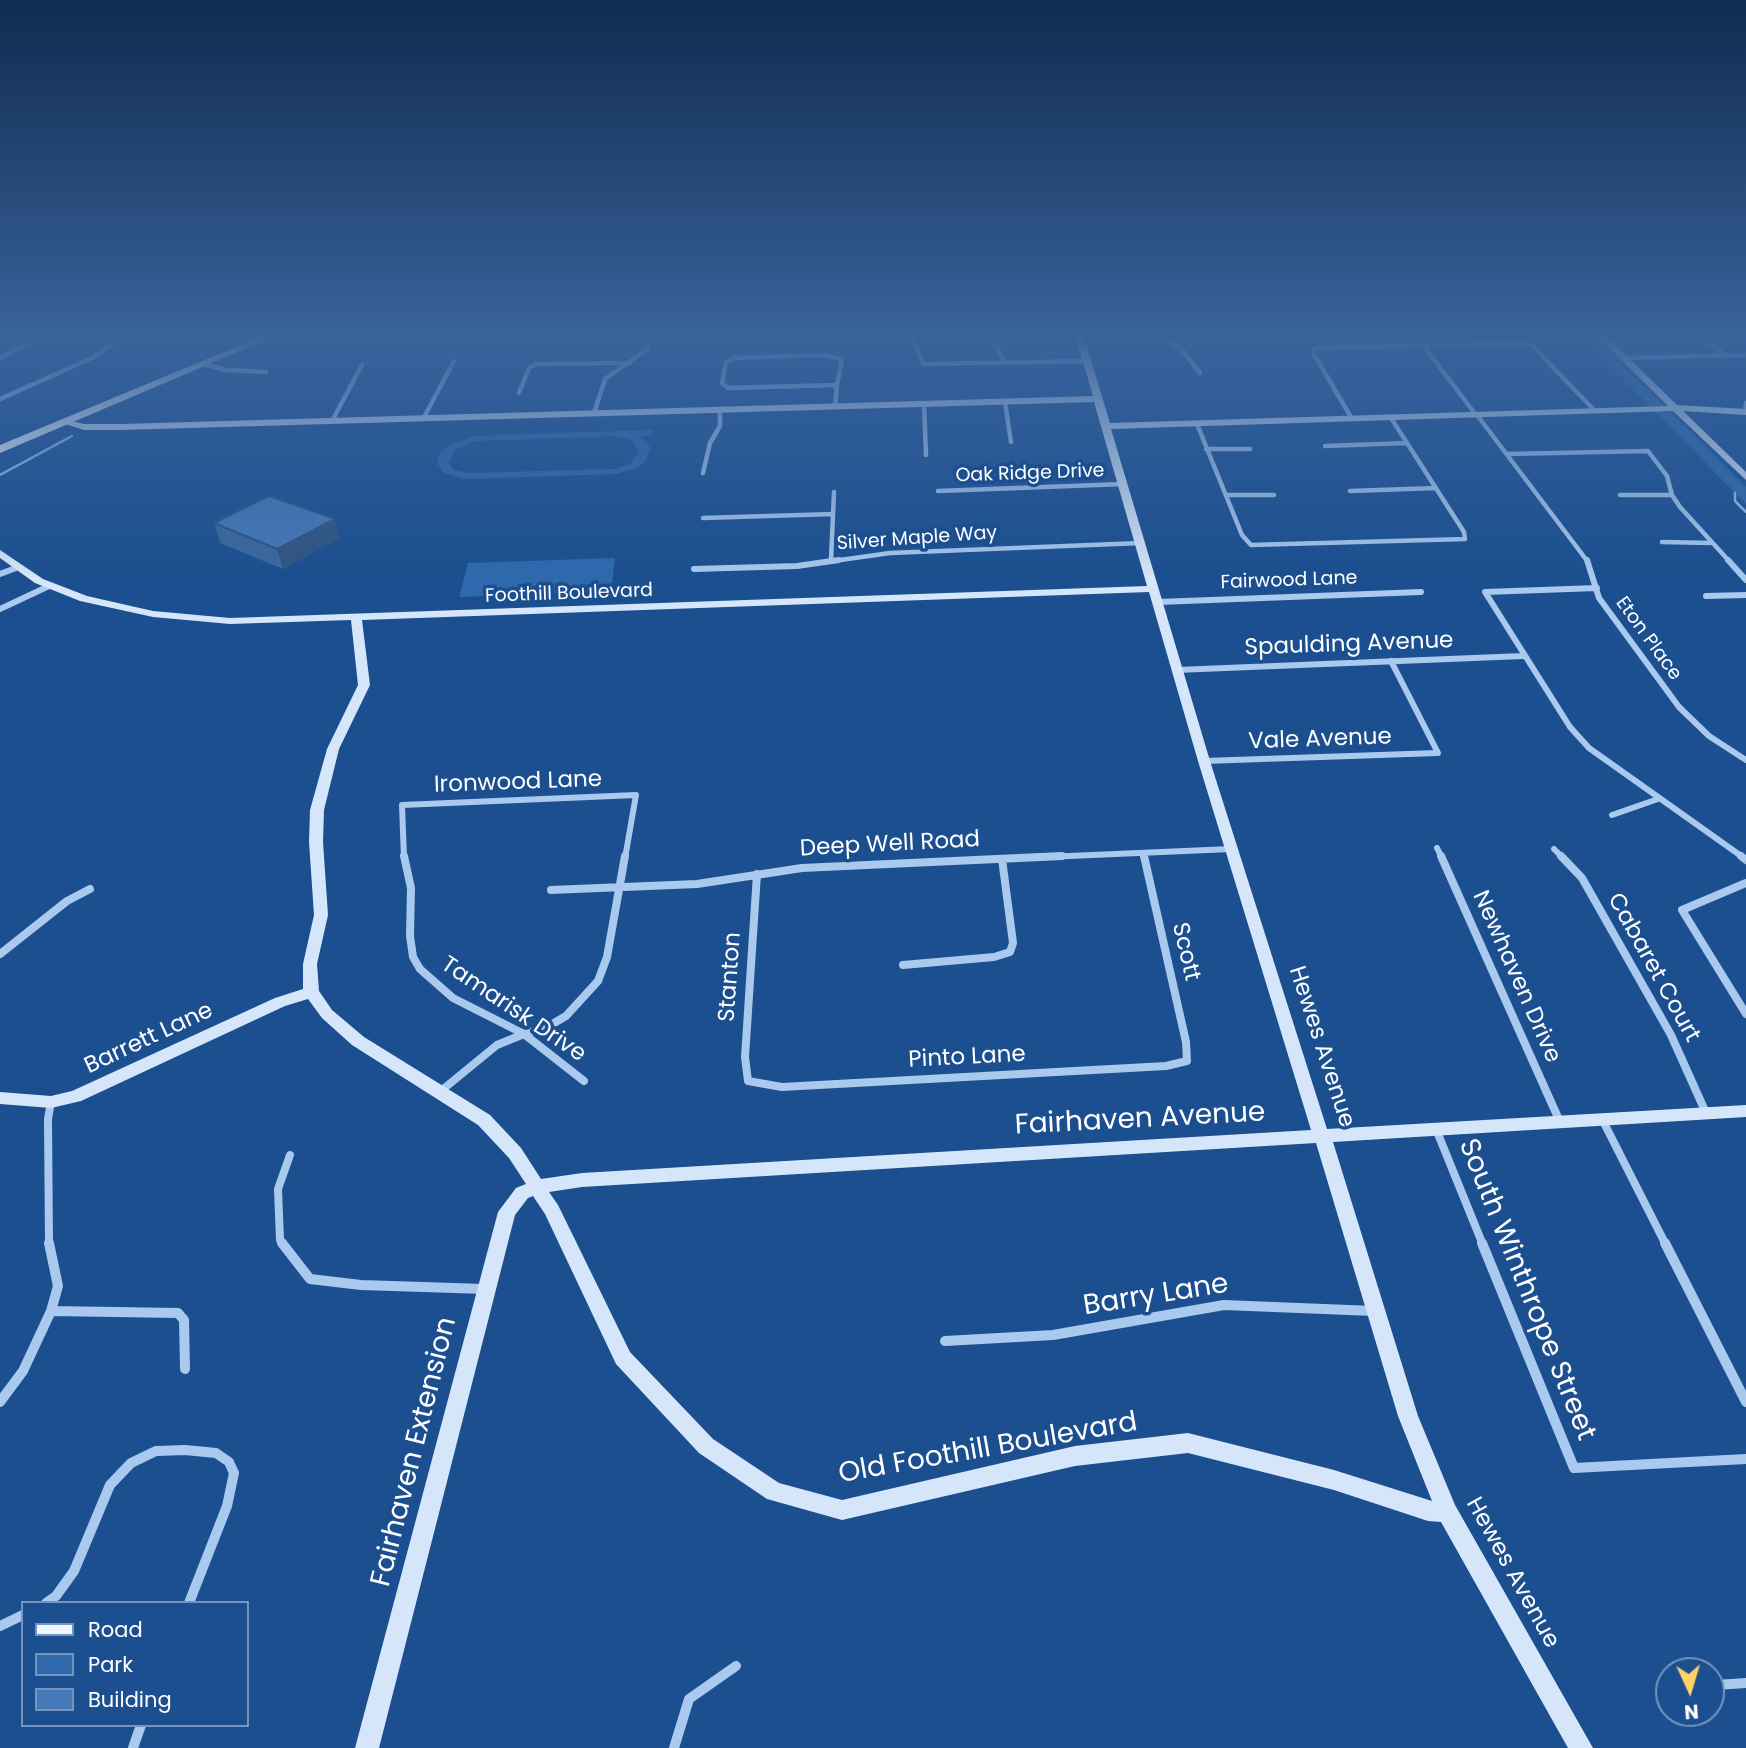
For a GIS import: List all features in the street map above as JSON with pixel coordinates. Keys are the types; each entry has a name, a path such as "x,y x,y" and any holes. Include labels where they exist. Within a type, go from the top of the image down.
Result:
{"main road":[{"path":"0,449 80,416"}],"street":[{"path":"332,421 335,416"},
{"path":"64,422 109,428 540,416"},
{"path":"703,473 710,443 720,426 720,416"},
{"path":"924,416 926,455"},
{"path":"1007,416 1011,442"},
{"name":"Hewes Avenue","path":"1104,416 1176,670 1408,1416 1447,1512 1581,1748"},
{"path":"1107,426 1461,416"},
{"name":"Eton Place","path":"1477,416 1588,561 1599,598 1619,629 1679,707 1709,736 1746,760"},
{"path":"1685,416 1746,477"},
{"path":"1197,424 1242,535 1251,545 1465,539 1464,532 1391,418"},
{"path":"1325,446 1407,443"},
{"path":"1206,449 1250,449"},
{"path":"1507,454 1648,450 1667,476 1672,495 1746,580"},
{"name":"Oak Ridge Drive","path":"938,491 1124,484"},
{"path":"1350,491 1436,488"},
{"path":"831,560 834,492"},
{"path":"1226,495 1274,495"},
{"path":"1620,495 1672,495"},
{"path":"703,518 833,514"},
{"path":"1662,542 1712,542"},
{"name":"Silver Maple Way","path":"694,569 773,568 890,553 1142,543"},
{"name":"Foothill Boulevard","path":"0,553 16,568 49,586 118,608 190,619 356,619 1156,595"},
{"path":"0,574 16,568"},
{"path":"0,609 49,586"},
{"path":"1597,588 1485,592 1570,727 1590,748 1746,860"},
{"name":"Fairwood Lane","path":"1156,595 1421,592"},
{"path":"1706,596 1746,595"},
{"path":"311,992 310,964 321,915 316,842 317,810 333,749 364,685 356,619"},
{"name":"Spaulding Avenue","path":"1176,670 1524,656"},
{"name":"Vale Avenue","path":"1204,761 1438,753 1391,661"},
{"name":"Ironwood Lane","path":"402,805 636,795 620,886"},
{"path":"1612,815 1658,799"},
{"name":"Tamarisk Drive","path":"402,805 404,856 411,888 413,957 429,980 453,999 524,1034 584,1081"},
{"name":"Newhaven Drive","path":"1437,848 1560,1122"},
{"name":"Deep Well Road","path":"551,890 697,884 802,868 1231,849"},
{"name":"Cabaret Court","path":"1554,849 1582,878 1671,1035 1706,1113"},
{"name":"Scott","path":"1143,853 1186,1042 1187,1061"},
{"path":"903,965 994,957 1010,952 1013,943 1002,859"},
{"name":"Stanton","path":"748,1081 745,1057 757,874"},
{"path":"1746,883 1682,910 1746,1014"},
{"path":"442,1090 486,1052 566,1016 582,1002 598,981 607,957 620,886"},
{"path":"0,954 67,901 90,889"},
{"name":"Old Foothill Boulevard","path":"311,992 327,1014 358,1041 442,1090 492,1128 515,1153 538,1186 623,1358 706,1446 774,1492 842,1510 1075,1456 1188,1443 1334,1480 1429,1511 1447,1512"},
{"name":"Barrett Lane","path":"0,1098 51,1102 97,1089 280,1003 311,992"},
{"name":"Pinto Lane","path":"748,1081 782,1087 1166,1066 1187,1061"},
{"path":"0,1402 23,1370 51,1311 58,1286 49,1248 48,1119 51,1102"},
{"name":"Fairhaven Avenue","path":"538,1186 582,1180 1746,1111"},
{"path":"1602,1119 1746,1402"},
{"name":"South Winthrope Street","path":"1435,1129 1574,1468 1746,1459"},
{"path":"290,1155 278,1189 280,1240 310,1279 350,1285 485,1289"},
{"name":"Fairhaven Extension","path":"367,1748 507,1212 522,1193 538,1186"},
{"name":"Barry Lane","path":"945,1341 1072,1332 1224,1305 1375,1311"},
{"path":"51,1311 178,1313 184,1320 185,1369"},
{"path":"49,1601 56,1596 74,1571 110,1485 131,1463 156,1451 185,1450 216,1453 229,1462 234,1473 227,1506 190,1601"},
{"path":"0,1626 21,1616"},
{"path":"674,1748 689,1699 736,1666"},
{"path":"1725,1684 1746,1683"},
{"path":"133,1748 140,1729"}],"green space":[{"path":"1659,416 1675,416 1746,487 1746,504"},
{"path":"653,430 652,435 640,436 650,447 646,460 637,468 617,474 464,479 444,473 437,463 439,454 448,446 475,436","holes":["616,436 631,440 639,451 630,464 613,469 468,473 454,470 449,462 456,449 476,441"]},
{"path":"615,558 611,591 459,597 468,563"}],"building":[{"path":"269,496 335,519 277,549 214,523"}],"waterway":[{"path":"0,475 72,436"},
{"path":"1735,493 1735,501 1746,512"}]}
